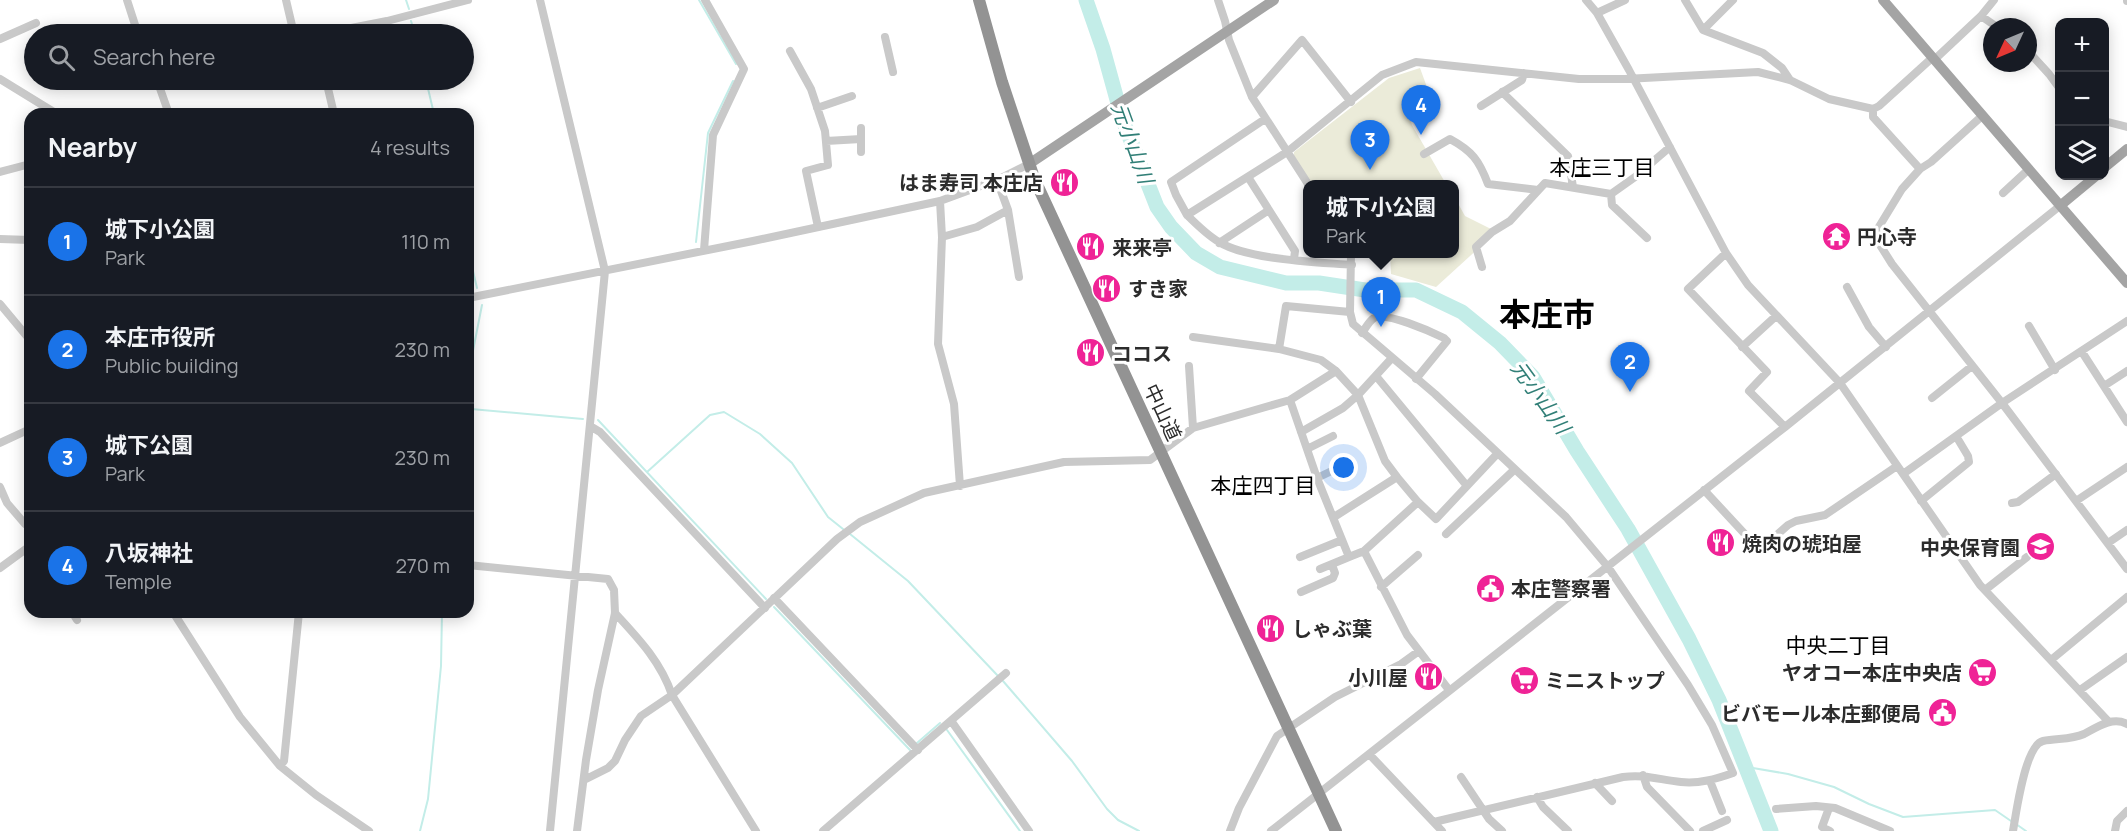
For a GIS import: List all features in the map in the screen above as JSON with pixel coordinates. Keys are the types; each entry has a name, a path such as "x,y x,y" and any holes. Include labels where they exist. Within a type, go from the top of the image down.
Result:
{"highway":[{"name":"中山道","path":"979,0 1002,82 1029,164 1335,831"}],"main road":[{"path":"1029,164 1274,0"},
{"path":"1883,0 2127,282"},
{"path":"2109,164 2127,149"},
{"path":"2061,205 2091,180"}],"street":[{"path":"127,0 135,24"},
{"path":"286,0 292,24"},
{"path":"372,24 468,0"},
{"path":"540,0 605,271 550,831"},
{"path":"704,250 713,135 744,69 705,0"},
{"path":"1218,0 1228,40 1252,97 1305,180"},
{"path":"1586,0 1597,14 1634,78 1726,253 1749,285 1840,383 1985,590 2108,721"},
{"path":"1597,14 1625,0"},
{"path":"1685,0 1703,30 1763,53 1782,68 1790,80"},
{"path":"1703,30 1733,0"},
{"path":"1187,215 1287,152 1382,75 1416,62 1579,79 1758,72 1790,80 1829,99 1873,109 1933,59 1981,16 1995,0"},
{"path":"0,39 24,28"},
{"path":"885,37 893,72"},
{"path":"1252,97 1302,40 1351,102"},
{"path":"789,51 811,89 826,141 828,165 806,171 818,227"},
{"path":"2037,61 2055,82"},
{"path":"1481,106 1522,80 1524,73"},
{"path":"0,79 47,108"},
{"path":"161,90 167,108"},
{"path":"328,90 333,108"},
{"path":"1502,92 1568,156 1573,188"},
{"path":"817,108 852,96"},
{"path":"1873,109 1873,117 1920,169"},
{"path":"1982,116 1931,162 1920,169 1902,189 1876,230 1875,237 1892,264 2002,403 2127,569"},
{"path":"1265,119 1172,182 1187,215 1219,243 1252,254 1352,269"},
{"path":"2109,123 2127,128"},
{"path":"861,128 861,152"},
{"path":"1424,154 1450,139 1470,151 1480,163 1488,184 1538,190"},
{"path":"826,141 861,140"},
{"path":"1482,267 1476,247 1491,232 1510,221 1545,183 1611,194 1670,147"},
{"path":"474,297 940,201 997,180 1029,164"},
{"path":"0,172 24,166"},
{"path":"2003,193 2029,169"},
{"path":"1248,177 1295,251 1294,259"},
{"path":"997,180 1008,210 1019,277"},
{"path":"1611,194 1612,205 1647,238"},
{"path":"940,201 942,237 938,344 954,404 960,486"},
{"path":"1271,831 1886,347 2061,205"},
{"path":"942,237 977,227 1008,210"},
{"path":"1219,243 1269,210"},
{"path":"0,239 24,240"},
{"path":"1726,253 1688,289 1767,372 1749,391 1785,427"},
{"path":"1352,258 1350,307 1353,324 1391,359 1435,394 1566,517 1608,567 1688,685 1712,725 1733,773 1710,781 1682,783 1643,775 1623,777 1434,822"},
{"path":"1847,287 1869,327 1886,347"},
{"path":"0,304 24,333"},
{"path":"1279,349 1286,306 1350,307"},
{"path":"1743,347 1776,316"},
{"path":"1362,333 1374,318 1378,317 1397,320 1447,340 1416,379"},
{"path":"1704,490 1755,546 1763,547 1788,525 1825,515 1956,436 2127,321"},
{"path":"2030,326 2055,370"},
{"path":"1193,337 1279,349 1321,360 1336,371 1358,395 1384,461 1418,502 1436,519 1497,454"},
{"path":"2082,352 2127,422"},
{"path":"1301,432 1343,408 1391,359"},
{"path":"1189,366 1193,428"},
{"path":"1932,398 1972,366"},
{"path":"584,780 608,768 615,761 625,740 641,716 672,695 837,539 860,522 924,494 1064,462 1150,460 1193,428 1290,400 1336,371"},
{"path":"2104,386 2127,371"},
{"path":"1376,376 1467,486"},
{"path":"1290,400 1317,478 1349,557"},
{"path":"590,426 600,432 765,608"},
{"path":"0,442 24,432"},
{"path":"1307,449 1333,436"},
{"path":"1921,501 1969,462 1956,436"},
{"path":"1317,478 1340,467"},
{"path":"2076,501 2127,467"},
{"path":"1446,534 1514,470"},
{"path":"2012,502 2018,502 2056,474"},
{"path":"1334,517 1397,477"},
{"path":"0,487 7,503 24,519"},
{"path":"1320,569 1364,551 1418,502"},
{"path":"2108,543 2127,530"},
{"path":"1300,557 1342,540"},
{"path":"0,568 24,550"},
{"path":"1364,551 1407,635 1449,690"},
{"path":"1382,587 1418,555"},
{"path":"1985,590 2027,557"},
{"path":"1301,592 1333,578 1335,573 1332,565"},
{"path":"474,566 608,579 614,590 615,613 598,690 577,831"},
{"path":"2051,660 2127,597"},
{"path":"774,598 918,750"},
{"path":"615,613 653,655 672,695 756,831"},
{"path":"177,618 240,717 280,766 316,795 369,831"},
{"path":"280,766 284,761 298,618"},
{"path":"1230,831 1239,808 1274,740 1335,697 1401,664 1419,651"},
{"path":"2080,690 2127,657"},
{"path":"824,831 1006,674"},
{"path":"2013,830 2020,789 2033,749 2041,741 2079,736 2108,721 2126,722"},
{"path":"952,722 1029,831"},
{"path":"1369,754 1442,831"},
{"path":"1643,775 1647,787 1690,831"},
{"path":"1461,777 1483,810 1502,831"},
{"path":"1710,781 1722,811"},
{"path":"1595,783 1612,801"},
{"path":"1537,797 1543,807 1568,831"},
{"path":"1776,809 1816,806 1829,808 1890,831"},
{"path":"1829,808 1822,827 1830,831"},
{"path":"2115,831 2117,821 2127,811"},
{"path":"1703,831 1727,820"},
{"path":"1860,831 1866,821"}],"green space":[{"path":"1420,68 1428,90 1420,95 1408,113 1412,125 1444,180 1309,180 1294,156 1294,152 1389,78"},
{"path":"1459,205 1465,216 1491,229 1481,246 1436,287 1391,274 1390,258 1459,258"}],"waterway":[{"path":"406,0 409,9"},
{"path":"699,0 736,64"},
{"name":"元小山川","path":"1086,0 1103,49 1122,118 1157,207 1171,227 1196,253 1220,267 1286,283 1319,283 1365,290 1416,290 1462,312 1500,343 1533,377 1577,451 1628,529 1689,639 1719,700 1771,831"},
{"path":"696,242 708,133 733,81"},
{"path":"428,90 433,108"},
{"path":"474,275 477,288"},
{"path":"474,346 482,305"},
{"path":"474,409 583,419"},
{"path":"647,472 710,415 724,412 760,434 792,463 828,517 843,529"},
{"path":"598,420 766,599"},
{"path":"850,534 908,581 999,677"},
{"path":"774,607 910,750"},
{"path":"420,831 428,799 441,666 442,618"},
{"path":"1003,681 1072,761 1107,809 1118,820 1139,831"},
{"path":"917,743 940,723"},
{"path":"947,730 1020,831"},
{"path":"1747,767 1788,774 1834,787 1903,817 1995,810 2011,821"},
{"path":"2016,824 2026,831"}],"place":[{"name":"八坂神社","path":"1421,135"},
{"name":"城下公園","path":"1370,170"},
{"name":"はま寿司 本庄店","path":"1064,182"},
{"name":"円心寺","path":"1836,236"},
{"name":"来来亭","path":"1091,247"},
{"name":"すき家","path":"1107,288"},
{"name":"城下小公園","path":"1381,327"},
{"name":"ココス","path":"1091,353"},
{"name":"本庄市役所","path":"1630,392"},
{"name":"焼肉の琥珀屋","path":"1721,543"},
{"name":"中央保育園","path":"2041,547"},
{"name":"本庄警察署","path":"1490,588"},
{"name":"しゃぶ葉","path":"1271,628"},
{"name":"ヤオコー本庄中央店","path":"1983,672"},
{"name":"小川屋","path":"1429,677"},
{"name":"ミニストップ","path":"1524,680"},
{"name":"ビバモール本庄郵便局","path":"1942,713"}],"district":[{"name":"本庄三丁目","path":"1602,167"},
{"name":"本庄市","path":"1547,314"},
{"name":"本庄四丁目","path":"1263,485"},
{"name":"中央二丁目","path":"1838,645"}]}
